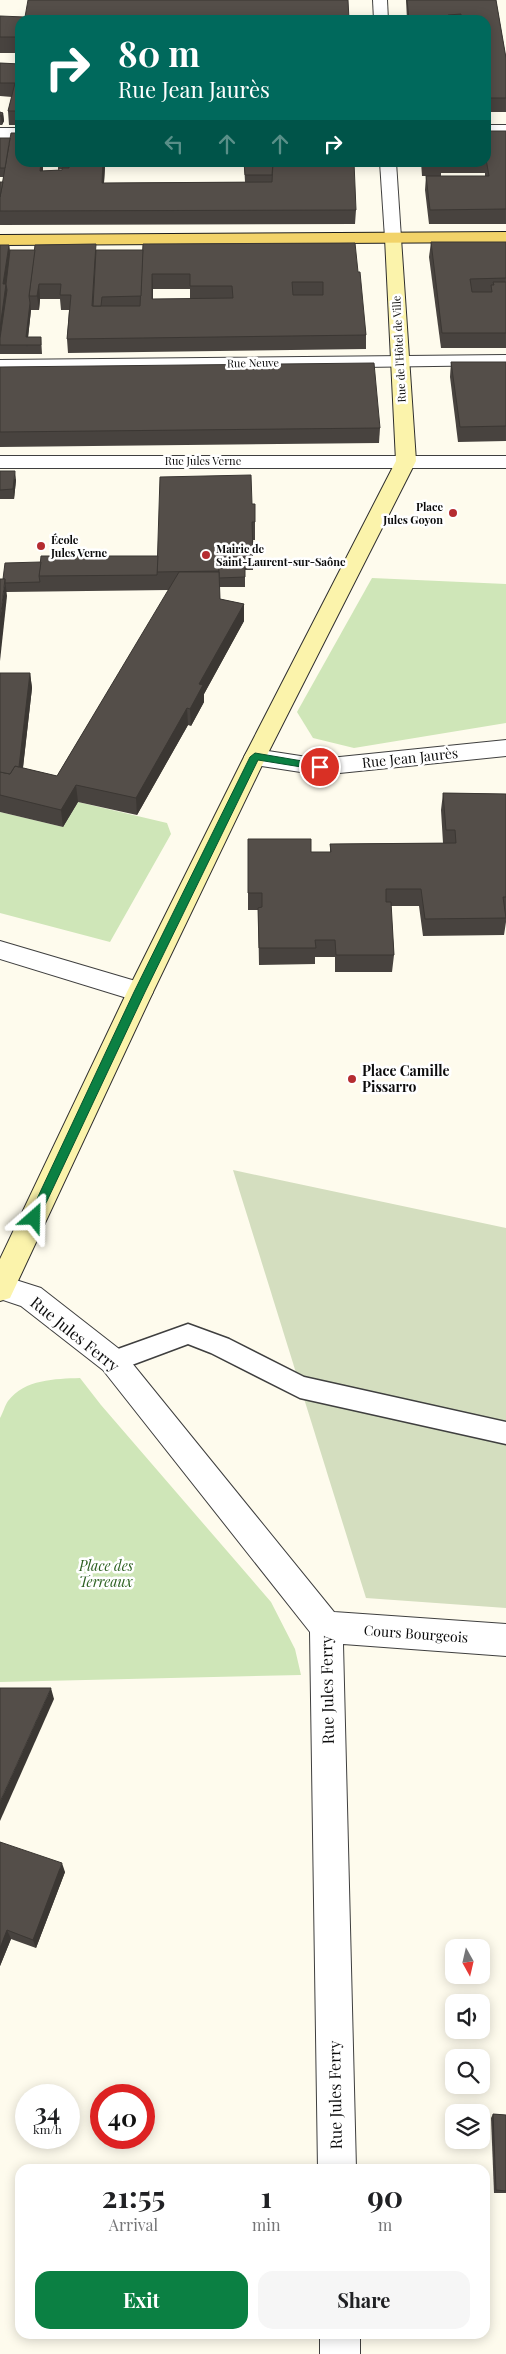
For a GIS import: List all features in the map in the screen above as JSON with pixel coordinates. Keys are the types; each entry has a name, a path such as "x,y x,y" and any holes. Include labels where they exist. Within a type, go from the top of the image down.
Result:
{"main road":[{"path":"0,240 506,237"}],"street":[{"path":"380,0 381,15"},
{"path":"491,130 506,130"},
{"path":"0,133 15,133"},
{"path":"388,167 394,238"},
{"name":"Rue de l'Hôtel de Ville","path":"394,238 406,461"},
{"name":"Rue Neuve","path":"0,366 506,360"},
{"path":"1,1288 140,992 255,757 406,461"},
{"name":"Rue Jules Verne","path":"0,462 506,462"},
{"name":"Rue Jean Jaurès","path":"255,757 320,767 506,748"},
{"path":"0,950 140,992"},
{"name":"Rue Jules Ferry","path":"1,1288 31,1297 113,1361 326,1627 337,2164"},
{"name":"Cours Bourgeois","path":"326,1627 506,1640"},
{"path":"340,2339 340,2354"}],"lane":[{"path":"113,1361 188,1334 220,1346 300,1387 506,1432"}],"green space":[{"path":"372,578 506,584 506,723 354,748 313,738 297,712"},
{"path":"78,802 167,823 171,834 110,942 0,913 0,812 63,827"},
{"path":"233,1170 506,1228 506,1608 366,1598"},
{"name":"Place des Terreaux","path":"80,1378 101,1405 271,1602 295,1649 301,1675 0,1682 0,1418 8,1401 23,1388 41,1382"}],"building":[{"path":"28,0 348,0 349,15 25,15"},
{"path":"407,0 496,0 506,58 506,98 491,98 491,15 408,15"},
{"path":"0,16 15,17 15,37 0,37"},
{"path":"0,63 15,64 15,83 0,83"},
{"path":"15,83 15,111 8,111"},
{"path":"491,131 506,131 506,209 430,210 426,176 489,176 487,167 491,167"},
{"path":"11,133 15,133 15,167 40,167 40,171 62,170 62,168 69,167 103,167 102,183 272,182 273,167 354,167 356,210 0,211 0,197"},
{"path":"0,138 10,138 5,168 0,168"},
{"path":"244,167 273,167 272,175 245,175"},
{"path":"0,182 3,182 0,197"},
{"path":"431,242 506,242 506,278 470,279 472,292 492,292 491,285 494,285 493,282 506,282 506,333 442,333"},
{"path":"355,243 358,272 360,272 366,335 67,339 71,295 60,295 61,284 39,284 37,296 29,296 35,245 96,244 92,306 140,306 143,244","holes":["152,274 190,274 190,286 232,286 233,298 152,299","292,282 323,282 323,295 293,295"]},
{"path":"0,245 9,245 3,284 6,284 0,328"},
{"path":"10,250 35,250 26,337 41,337 41,345 0,345"},
{"path":"96,250 143,250 141,296 102,297 101,306 93,306"},
{"path":"451,362 506,362 506,426 460,427"},
{"path":"374,363 380,428 0,432 0,367"},
{"path":"0,471 15,471 13,489 0,490"},
{"name":"Mairie de Saint-Laurent-sur-Saône","path":"251,475 252,504 255,504 255,522 252,522 253,552 218,552 219,571 157,572 160,477"},
{"path":"41,556 158,556 157,575 39,576"},
{"path":"219,561 245,561 245,577 219,578"},
{"path":"41,562 40,582 5,583 5,579 3,579 5,563"},
{"path":"179,572 219,572 220,599 244,604 199,684 203,685 190,709 187,708 136,798 76,785 61,810 0,795 0,772 10,774 15,766 57,776"},
{"path":"0,579 5,579 0,621"},
{"path":"0,673 30,673 19,767 15,766 10,774 0,772"},
{"path":"443,793 506,794 506,897 503,897 506,918 425,919 421,889 386,889 386,902 391,902 394,955 336,955 335,940 315,940 316,948 259,948 258,908 262,907 262,893 248,893 248,839 311,839 311,852 331,852 330,844 456,843 455,830 446,830"},
{"path":"0,1688 51,1688 0,1802"},
{"path":"0,1842 62,1863 33,1940 7,1930 0,1948"},
{"path":"493,2114 506,2115 506,2191 496,2190"}],"place":[{"name":"Place Jules Goyon","path":"453,513"},
{"name":"École Jules Verne","path":"41,546"},
{"name":"Mairie de Saint-Laurent-sur-Saône","path":"206,555"},
{"name":"Place Camille Pissarro","path":"352,1079"}],"route":[{"path":"34,1218 140,992 255,757 320,767"}]}
